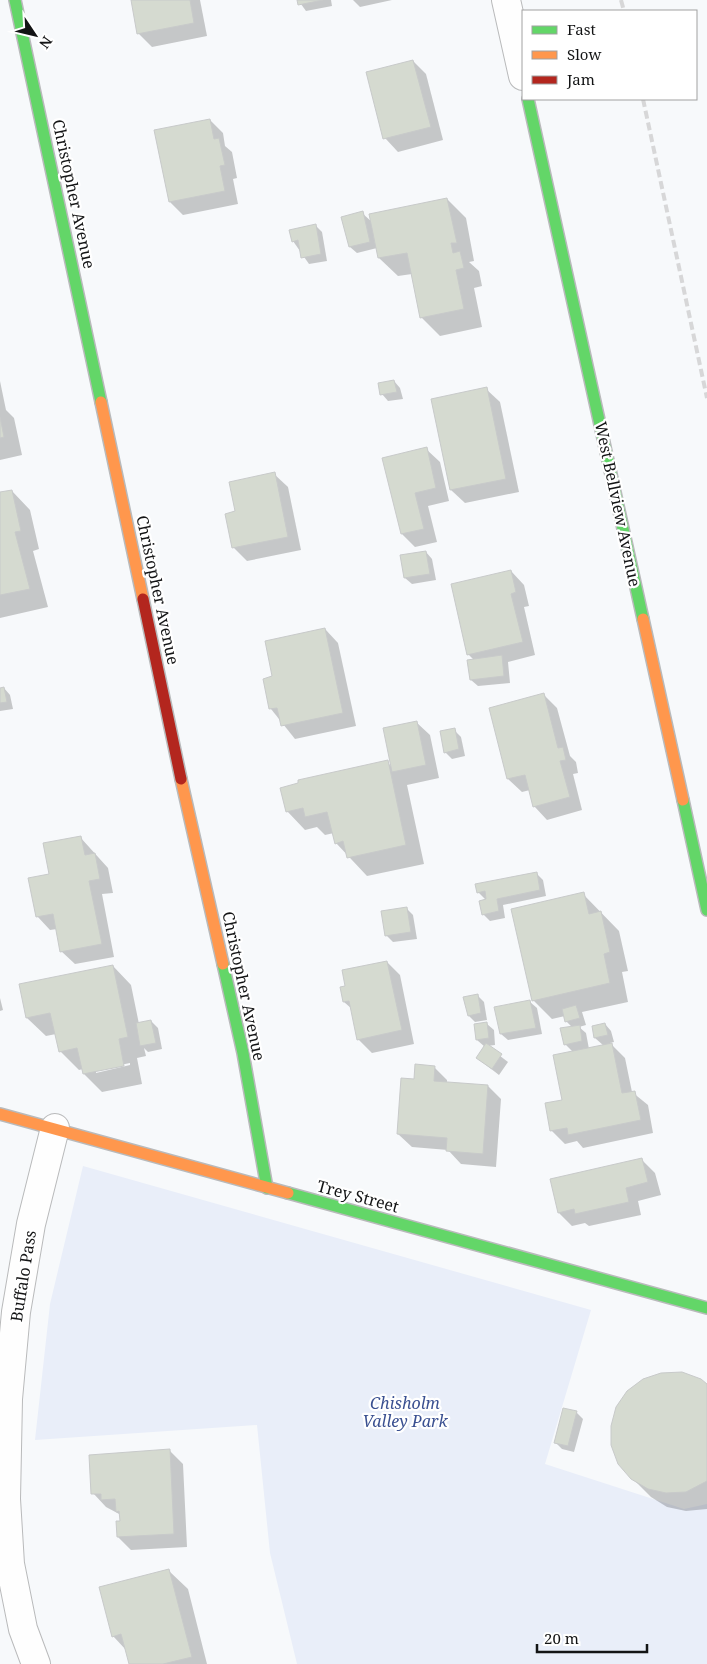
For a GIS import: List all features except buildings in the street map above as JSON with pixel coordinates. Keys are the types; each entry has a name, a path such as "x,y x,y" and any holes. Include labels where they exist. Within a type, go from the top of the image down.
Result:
{"street":[{"name":"Christopher Avenue","path":"15,0 194,838 242,1053 267,1188"},
{"path":"506,0 522,72"},
{"name":"West Bellview Avenue","path":"528,100 707,910"},
{"name":"Trey Street","path":"0,1114 707,1308"},
{"name":"Buffalo Pass","path":"36,1664 23,1628 10,1564 6,1499 4,1398 31,1224 55,1128"}],"green space":[{"name":"Chisholm Valley Park","path":"83,1166 591,1310 545,1464 684,1509 707,1504 707,1664 297,1664 270,1553 257,1425 35,1440 50,1304"}],"railway":[{"path":"621,0 624,10"},
{"path":"643,100 707,398"}],"traffic: fast":[{"path":"15,0 101,402"},
{"path":"528,100 643,619"},
{"path":"683,800 707,910"},
{"path":"223,964 243,1053 267,1188"},
{"path":"288,1193 707,1308"}],"traffic: slow":[{"path":"101,402 143,599"},
{"path":"643,619 683,800"},
{"path":"181,779 223,964"},
{"path":"0,1114 288,1193"}],"traffic: jam":[{"path":"143,599 181,779"}]}
